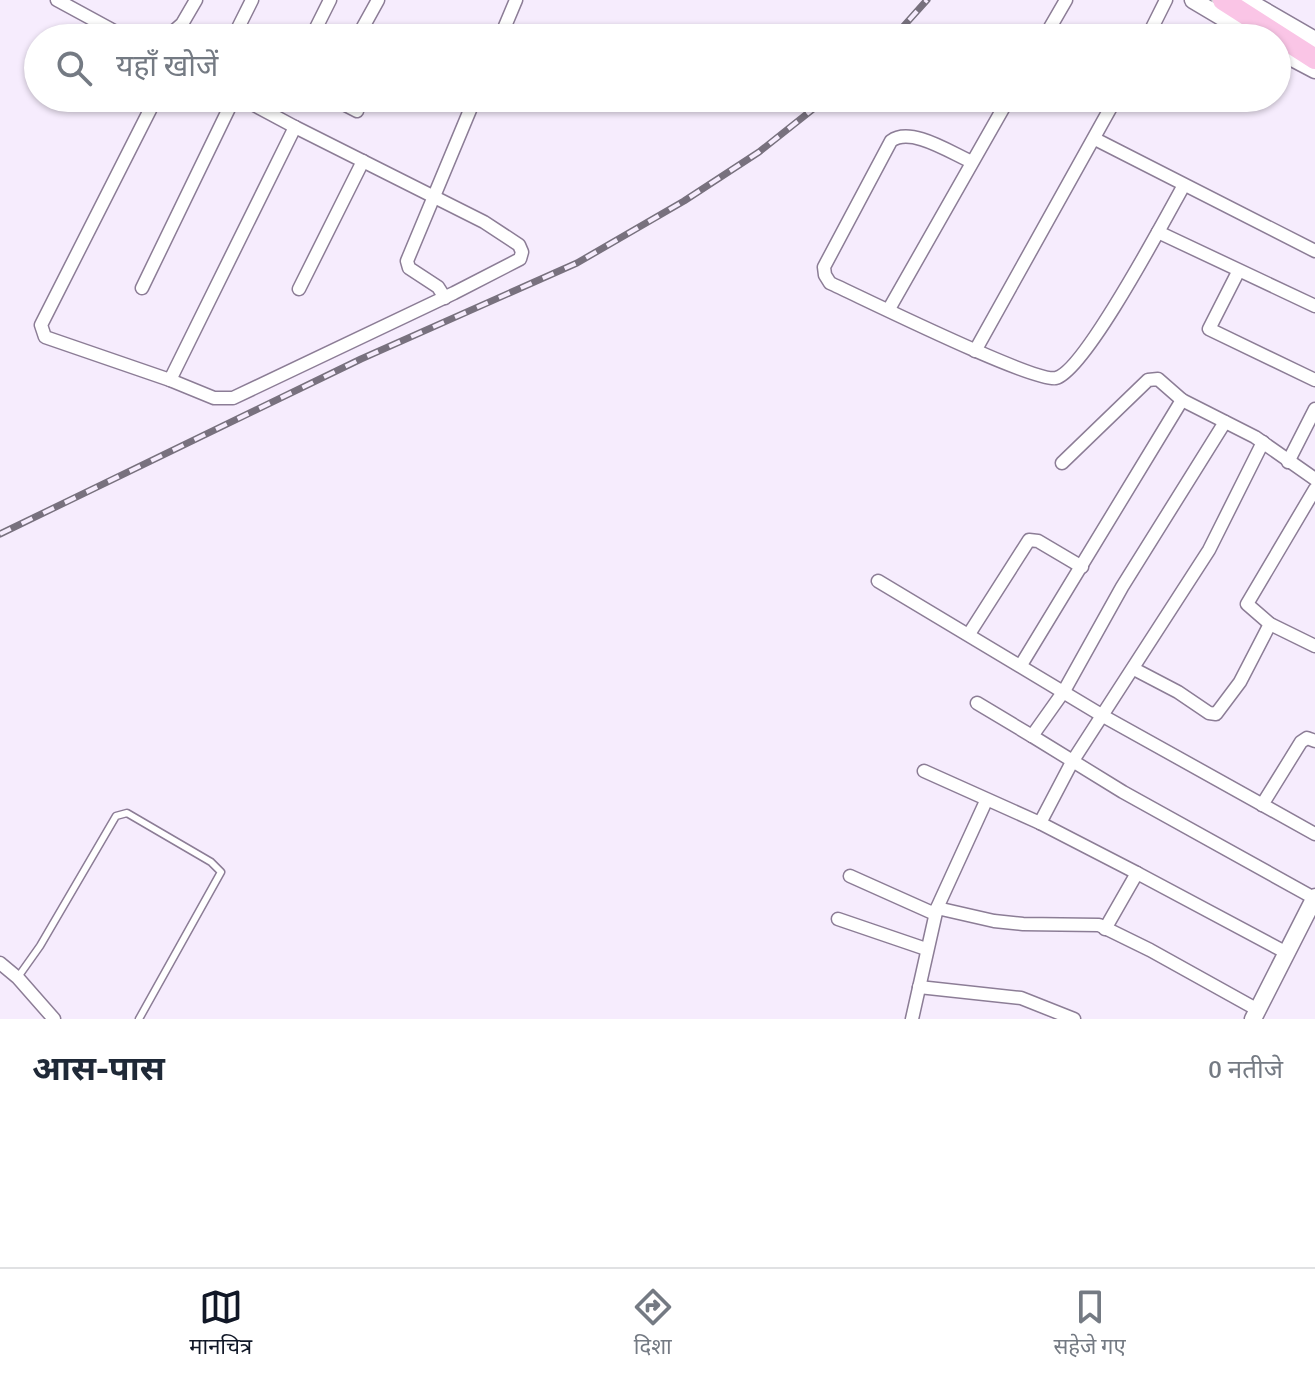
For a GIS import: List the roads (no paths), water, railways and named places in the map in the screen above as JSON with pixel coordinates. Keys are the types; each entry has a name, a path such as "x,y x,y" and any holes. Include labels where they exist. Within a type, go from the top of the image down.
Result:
{"main road":[{"path":"1223,0 1260,24"},
{"path":"1291,44 1315,59"}],"street":[{"path":"182,24 196,0"},
{"path":"240,24 252,0"},
{"path":"318,24 330,0"},
{"path":"365,24 378,0"},
{"path":"506,24 516,0"},
{"path":"1052,24 1066,0"},
{"path":"1154,24 1166,0"},
{"path":"1193,0 1233,24"},
{"path":"1246,0 1287,24"},
{"path":"63,1 103,24"},
{"path":"1291,26 1315,40"},
{"path":"1291,57 1315,70"},
{"path":"149,112 41,325 45,337 63,345 170,380 214,398 233,398 515,263 522,252 519,245 484,222 267,112"},
{"path":"142,288 227,112"},
{"path":"445,298 438,287 409,268 407,261 469,112"},
{"path":"889,309 1001,112"},
{"path":"975,351 1109,112"},
{"path":"170,380 295,127"},
{"path":"972,162 912,135 891,141 824,267 825,275 830,283 975,351 1041,377 1056,378 1069,371 1096,336 1184,185"},
{"path":"1095,139 1315,251"},
{"path":"299,289 363,161"},
{"path":"1158,232 1315,306"},
{"path":"1238,272 1209,329 1315,380"},
{"path":"1062,463 1148,380 1158,379 1182,400 1263,442 1315,479"},
{"path":"1021,665 1182,400"},
{"path":"1288,462 1315,409"},
{"path":"1032,736 1064,691 1122,587 1225,422"},
{"path":"1040,823 1072,762 1209,550 1263,442"},
{"path":"1315,489 1247,604 1270,624 1278,625 1315,646"},
{"path":"969,634 1029,540 1038,541 1082,567"},
{"path":"878,581 1103,716 1315,834"},
{"path":"1134,669 1178,692 1209,713 1216,714 1240,682 1270,624"},
{"path":"850,876 936,911 1023,924 1091,923 1150,950 1256,1015 1315,898 1072,762 977,703"},
{"path":"1262,805 1301,742 1307,738 1315,741"},
{"path":"924,771 1040,823 1287,953"},
{"path":"912,1019 936,911 986,801"},
{"path":"1105,929 1137,873"},
{"path":"838,919 926,949"},
{"path":"0,963 18,978 54,1019"},
{"path":"919,987 1021,998 1074,1019"}],"lane":[{"path":"18,978 116,816 127,813 211,862 221,872 139,1019"}],"railway":[{"path":"906,24 927,0"},
{"path":"0,534 361,359 577,263 684,201 759,152 809,112"}]}
